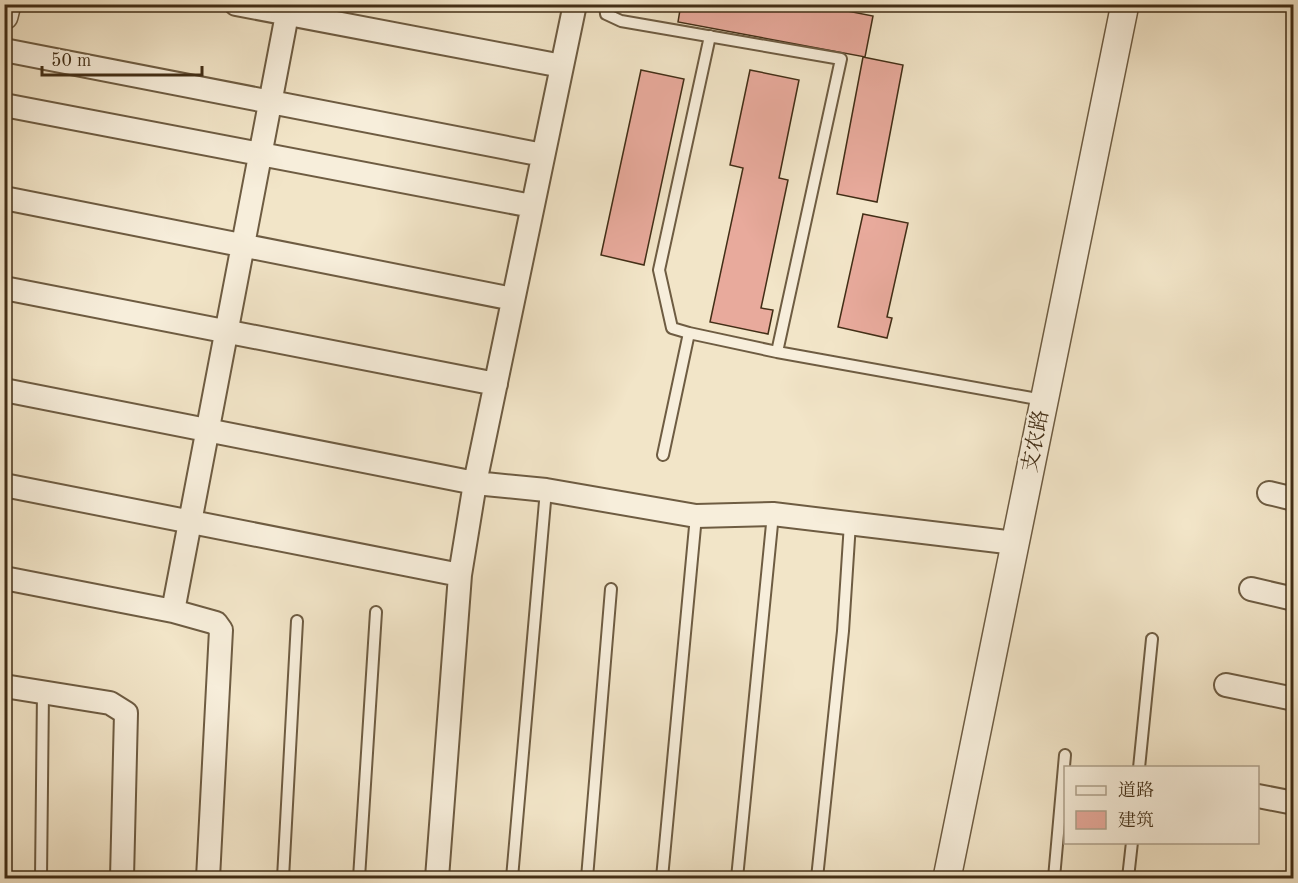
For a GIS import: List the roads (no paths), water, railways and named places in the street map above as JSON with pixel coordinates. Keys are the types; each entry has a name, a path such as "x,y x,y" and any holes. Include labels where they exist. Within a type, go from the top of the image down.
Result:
{"street":[{"path":"4,16 7,4"},
{"path":"236,4 288,9 562,66"},
{"path":"437,879 460,575 475,483 575,4"},
{"name":"支农路","path":"947,879 1125,4"},
{"path":"172,611 288,9"},
{"path":"4,50 543,155"},
{"path":"4,105 532,206"},
{"path":"4,198 513,298"},
{"path":"4,288 495,384"},
{"path":"4,390 475,483 546,490 696,516 773,514 1015,543"},
{"path":"4,485 460,575"},
{"path":"1269,494 1293,499"},
{"path":"4,578 172,611 216,623 221,630 208,879"},
{"path":"1251,589 1293,599"},
{"path":"1226,685 1293,699"},
{"path":"4,686 111,704 126,713 122,879"},
{"path":"1259,796 1293,803"}],"lane":[{"path":"605,4 606,14 621,21 841,59 777,352"},
{"path":"710,36 659,270 672,328 777,352 1043,400"},
{"path":"663,455 689,333"},
{"path":"512,879 546,490"},
{"path":"737,879 773,514"},
{"path":"662,879 696,516"},
{"path":"817,879 843,631 850,523"},
{"path":"587,879 611,589"},
{"path":"359,879 376,612"},
{"path":"283,879 297,621"},
{"path":"1139,766 1152,639"},
{"path":"41,879 43,692"},
{"path":"1064,766 1065,755"},
{"path":"1054,879 1064,766"},
{"path":"1128,879 1132,844"}]}
